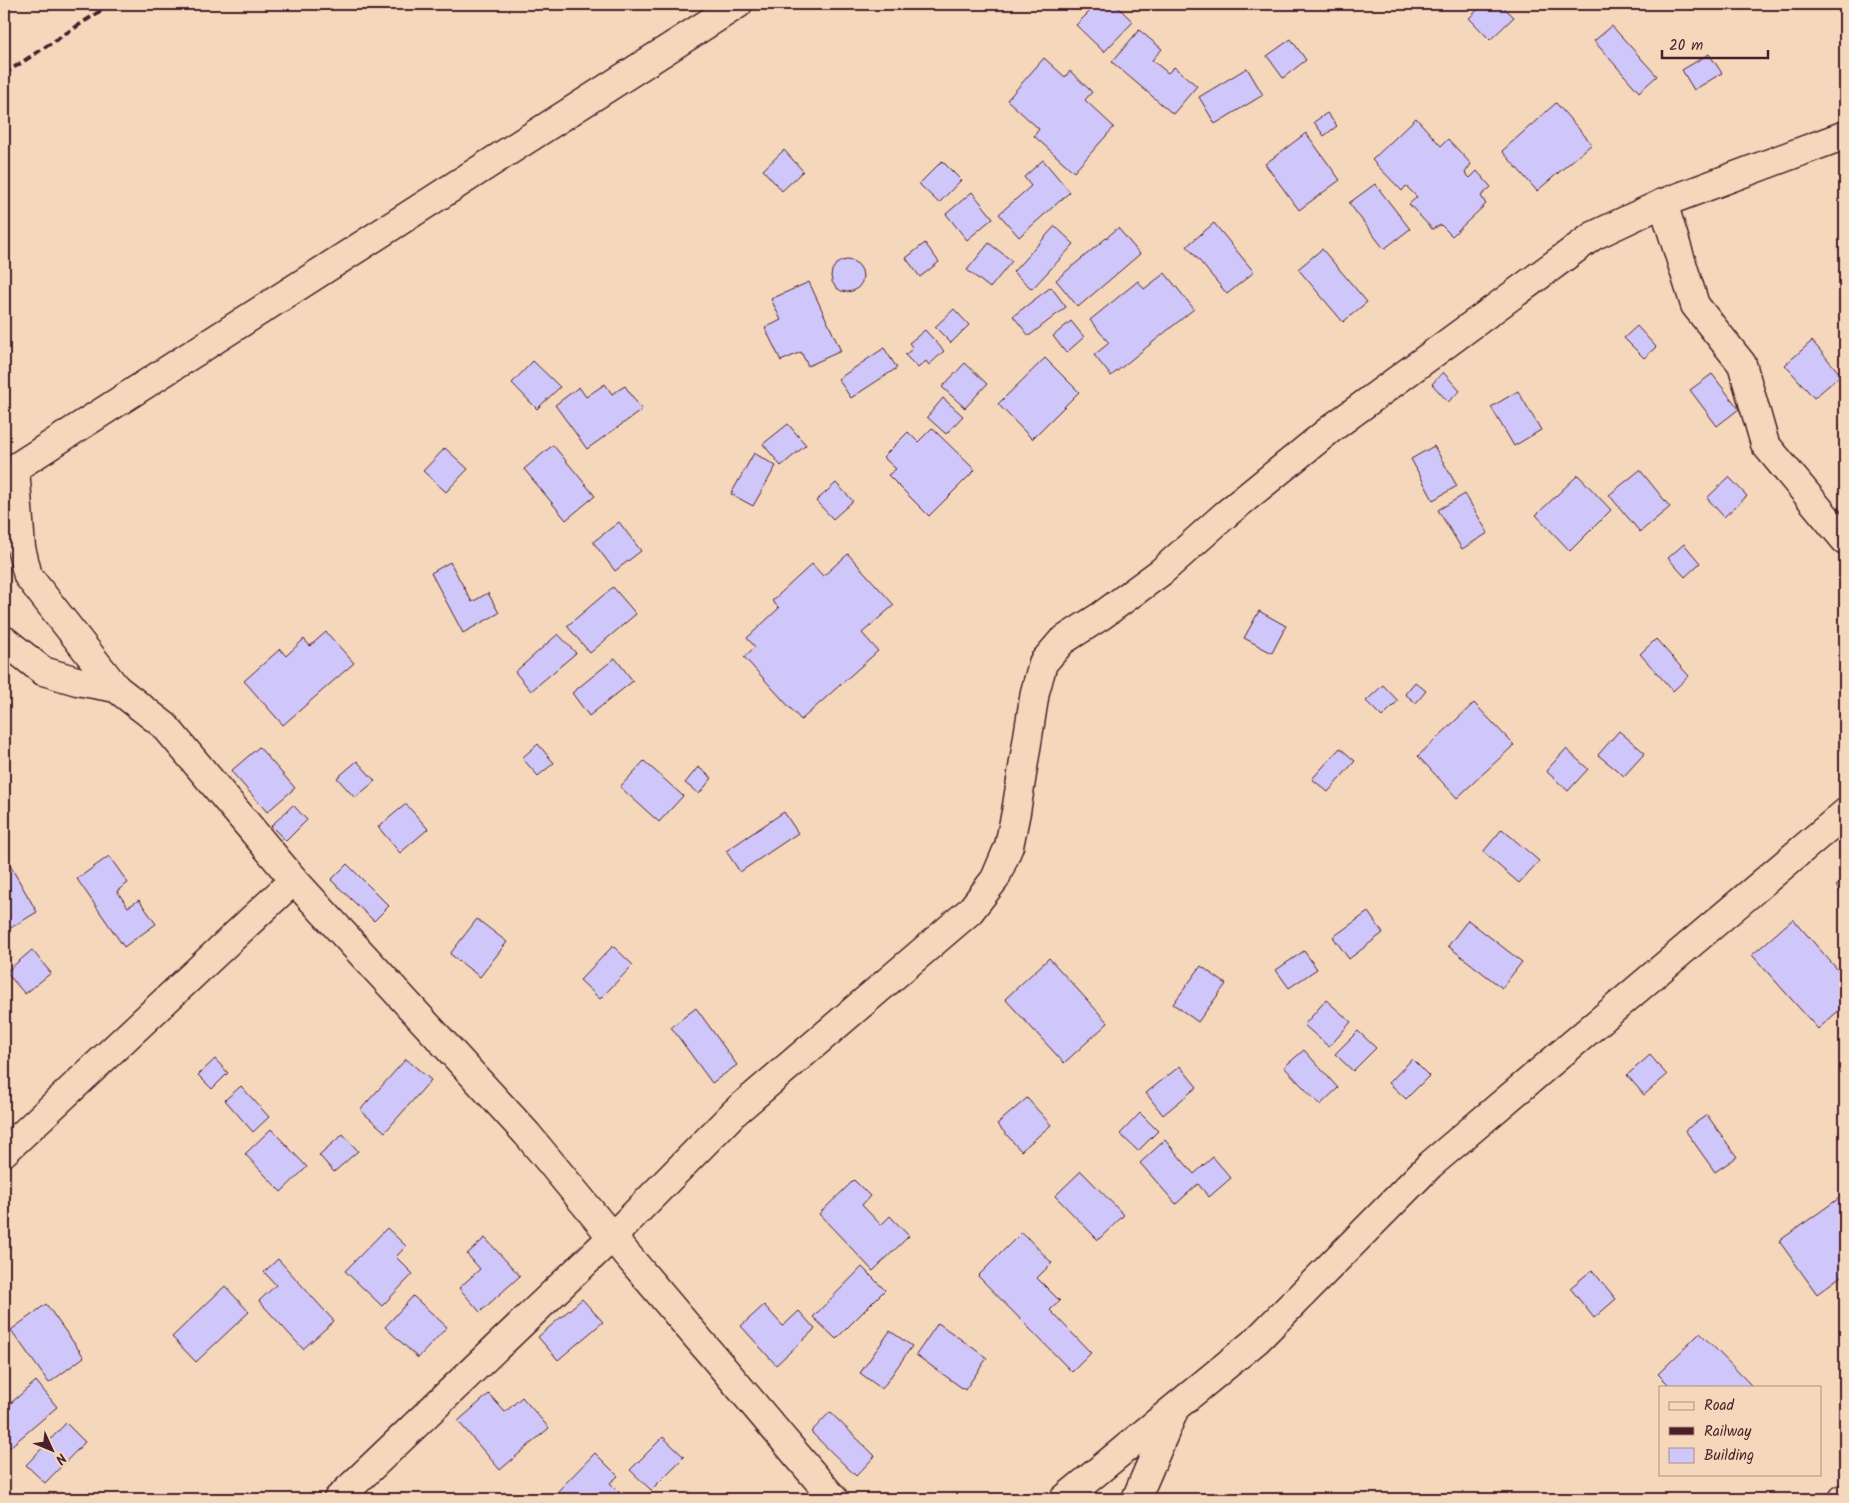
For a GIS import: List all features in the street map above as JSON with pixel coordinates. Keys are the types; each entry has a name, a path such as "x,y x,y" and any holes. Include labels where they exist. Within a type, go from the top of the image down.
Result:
{"street":[{"path":"738,4 10,472 21,548 28,576 116,688 165,726 294,880 527,1134 834,1499"},
{"path":"338,1499 612,1237 734,1113 970,911 995,879 1009,846 1035,692 1043,664 1062,641 1101,616 1161,572 1226,514 1332,428 1593,236 1663,203 1845,135"},
{"path":"1663,203 1695,305 1742,364 1765,444 1845,540"},
{"path":"4,640 43,671 77,682 116,688"},
{"path":"1064,1499 1257,1340 1430,1165 1845,813"},
{"path":"4,1152 294,880"},
{"path":"1136,1499 1175,1408"}],"building":[{"path":"1097,4 1115,4 1133,22 1104,52 1076,25"},
{"path":"1484,4 1500,4 1514,17 1490,40 1469,18"},
{"path":"1612,26 1657,76 1639,92 1594,41"},
{"path":"1139,30 1162,49 1152,60 1168,73 1174,67 1197,86 1173,114 1112,62"},
{"path":"1291,39 1306,60 1283,78 1267,56"},
{"path":"1709,54 1722,73 1694,90 1682,70"},
{"path":"1044,58 1065,77 1070,71 1092,92 1085,100 1114,127 1074,172 1034,136 1039,129 1007,100"},
{"path":"1247,68 1263,95 1215,124 1199,97"},
{"path":"1556,103 1592,144 1537,191 1502,151"},
{"path":"1327,113 1337,126 1324,136 1314,122"},
{"path":"1416,118 1441,146 1448,139 1471,164 1465,173 1470,178 1477,171 1491,187 1481,196 1486,204 1452,236 1441,225 1432,229 1409,204 1417,197 1406,186 1402,191 1372,160"},
{"path":"1306,133 1340,180 1299,210 1265,164"},
{"path":"784,150 803,171 782,191 763,170"},
{"path":"1043,160 1070,192 1019,237 999,214 1031,186 1024,177"},
{"path":"942,161 961,180 939,203 919,184"},
{"path":"1375,184 1410,229 1384,249 1349,203"},
{"path":"972,192 993,218 967,240 946,214"},
{"path":"1214,223 1254,272 1227,294 1187,246"},
{"path":"1055,226 1074,244 1032,289 1013,272"},
{"path":"1118,228 1140,254 1078,307 1056,280"},
{"path":"925,243 939,262 920,277 906,258"},
{"path":"989,243 1012,261 990,288 967,270"},
{"path":"1322,249 1367,302 1343,322 1298,269"},
{"path":"847,260 858,265 863,276 858,287 847,292 836,287 831,276 836,265"},
{"path":"1165,273 1194,309 1111,376 1094,355 1109,343 1090,320 1138,281 1144,289"},
{"path":"809,282 841,351 808,366 801,352 781,361 765,328 781,320 771,299"},
{"path":"1051,287 1066,307 1029,336 1013,316"},
{"path":"954,309 969,325 951,343 935,327"},
{"path":"1071,321 1084,337 1066,353 1053,336"},
{"path":"1637,326 1656,347 1644,358 1624,338"},
{"path":"925,330 944,351 929,365 926,361 918,368 905,355 913,348 909,343"},
{"path":"1812,341 1841,375 1814,398 1785,365"},
{"path":"884,348 897,368 851,398 838,379"},
{"path":"1045,358 1079,392 1032,439 998,404"},
{"path":"533,361 560,387 537,409 512,383"},
{"path":"965,363 987,384 965,408 942,387"},
{"path":"1443,372 1460,391 1448,402 1432,384"},
{"path":"1712,374 1739,409 1717,426 1690,390"},
{"path":"605,384 612,394 625,386 642,410 587,449 555,405 579,387 586,397"},
{"path":"1518,391 1541,430 1514,446 1491,407"},
{"path":"943,398 963,416 946,434 927,417"},
{"path":"788,424 806,445 781,466 763,444"},
{"path":"932,428 975,470 929,516 888,475 896,469 883,457 908,432 918,442"},
{"path":"553,445 595,496 566,520 524,469"},
{"path":"1434,446 1457,486 1433,500 1411,459"},
{"path":"445,448 468,469 446,492 423,471"},
{"path":"754,453 776,466 753,506 731,494"},
{"path":"1640,470 1670,507 1640,532 1609,495"},
{"path":"1578,475 1611,510 1570,551 1536,515"},
{"path":"1729,477 1747,496 1724,517 1707,498"},
{"path":"836,483 853,501 833,519 816,501"},
{"path":"1465,494 1488,533 1462,549 1438,510"},
{"path":"619,522 641,551 615,571 593,542"},
{"path":"1684,544 1700,563 1685,577 1668,558"},
{"path":"848,554 894,605 862,633 878,651 801,720 744,657 755,647 747,638 779,608 772,601 812,564 823,576"},
{"path":"450,562 472,602 488,593 499,613 463,633 431,573"},
{"path":"613,587 636,614 590,653 567,626"},
{"path":"1259,611 1286,626 1272,653 1244,638"},
{"path":"326,632 354,663 283,725 244,681 280,649 286,656 304,639 310,646"},
{"path":"558,634 576,653 531,691 515,672"},
{"path":"1656,639 1689,676 1673,691 1640,654"},
{"path":"615,658 633,681 589,716 572,693"},
{"path":"1415,682 1426,691 1416,703 1405,694"},
{"path":"1383,685 1398,701 1382,717 1366,701"},
{"path":"1474,703 1514,745 1457,798 1418,756"},
{"path":"1619,731 1645,753 1624,776 1598,755"},
{"path":"538,744 554,763 538,776 522,758"},
{"path":"259,747 295,788 267,812 231,771"},
{"path":"1340,748 1355,761 1328,792 1312,779"},
{"path":"1566,749 1588,769 1568,791 1546,771"},
{"path":"357,761 375,781 355,798 337,778"},
{"path":"644,761 683,796 659,822 620,787"},
{"path":"698,767 712,778 699,794 685,783"},
{"path":"406,804 428,829 400,853 378,827"},
{"path":"293,805 307,820 286,841 271,826"},
{"path":"784,812 798,833 740,872 726,851"},
{"path":"1502,829 1539,861 1519,883 1483,852"},
{"path":"4,855 37,912 4,932"},
{"path":"109,856 128,883 117,891 128,907 139,900 156,924 124,947 77,879"},
{"path":"347,864 389,906 374,921 331,880"},
{"path":"1845,879 1845,898 1836,886"},
{"path":"1368,912 1383,933 1349,959 1333,937"},
{"path":"477,919 507,942 480,977 450,954"},
{"path":"1793,919 1845,978 1845,1005 1818,1029 1752,955"},
{"path":"1468,920 1522,962 1502,988 1448,946"},
{"path":"613,946 633,965 600,999 580,980"},
{"path":"32,950 51,973 25,994 6,972"},
{"path":"1304,951 1317,969 1289,988 1276,970"},
{"path":"1049,958 1108,1023 1064,1063 1005,999"},
{"path":"1201,966 1226,984 1198,1022 1173,1004"},
{"path":"1326,1000 1351,1022 1329,1047 1304,1025"},
{"path":"696,1008 737,1065 712,1083 671,1027"},
{"path":"1358,1031 1376,1048 1353,1071 1335,1054"},
{"path":"1304,1050 1338,1088 1320,1105 1284,1067"},
{"path":"1650,1055 1667,1075 1644,1095 1627,1075"},
{"path":"215,1059 228,1073 212,1089 198,1075"},
{"path":"406,1059 431,1080 385,1132 360,1110"},
{"path":"1412,1059 1429,1076 1406,1099 1389,1083"},
{"path":"1180,1066 1197,1087 1163,1115 1146,1093"},
{"path":"241,1086 269,1117 253,1132 225,1100"},
{"path":"1027,1098 1051,1125 1021,1151 997,1124"},
{"path":"1140,1113 1158,1131 1138,1151 1120,1134"},
{"path":"1707,1115 1737,1157 1715,1172 1685,1130"},
{"path":"271,1129 307,1167 281,1192 245,1154"},
{"path":"343,1134 358,1151 334,1172 319,1155"},
{"path":"1165,1140 1194,1174 1213,1157 1231,1178 1209,1197 1198,1184 1176,1204 1140,1163"},
{"path":"1081,1171 1124,1215 1098,1240 1055,1196"},
{"path":"854,1180 870,1196 862,1205 881,1225 890,1216 909,1236 873,1271 819,1214"},
{"path":"1845,1194 1845,1273 1817,1294 1779,1241"},
{"path":"387,1228 406,1246 396,1257 413,1274 382,1306 345,1271"},
{"path":"1022,1232 1052,1263 1037,1278 1060,1301 1050,1310 1091,1353 1072,1372 978,1276"},
{"path":"485,1238 520,1276 480,1312 459,1288 480,1269 467,1254"},
{"path":"278,1259 334,1321 303,1349 259,1301 276,1285 264,1272"},
{"path":"862,1267 885,1290 836,1339 813,1317"},
{"path":"1592,1270 1616,1299 1594,1318 1570,1288"},
{"path":"225,1286 249,1312 196,1362 172,1337"},
{"path":"413,1296 447,1327 418,1358 385,1327"},
{"path":"582,1299 603,1322 558,1360 538,1337"},
{"path":"46,1304 84,1357 49,1383 11,1330"},
{"path":"764,1305 783,1326 799,1311 815,1329 776,1365 741,1326"},
{"path":"938,1323 987,1358 965,1390 916,1355"},
{"path":"890,1331 912,1346 882,1389 860,1373"},
{"path":"1700,1333 1751,1385 1670,1386 1658,1374"},
{"path":"36,1381 57,1407 4,1452 4,1409"},
{"path":"489,1394 505,1412 522,1397 549,1428 500,1470 458,1421"},
{"path":"830,1412 875,1456 856,1476 811,1432"},
{"path":"66,1423 85,1442 45,1483 26,1465"},
{"path":"663,1437 684,1457 651,1490 630,1470"},
{"path":"595,1453 618,1476 610,1483 626,1499 556,1499 553,1496"}],"railway":[{"path":"4,74 111,4"}]}
